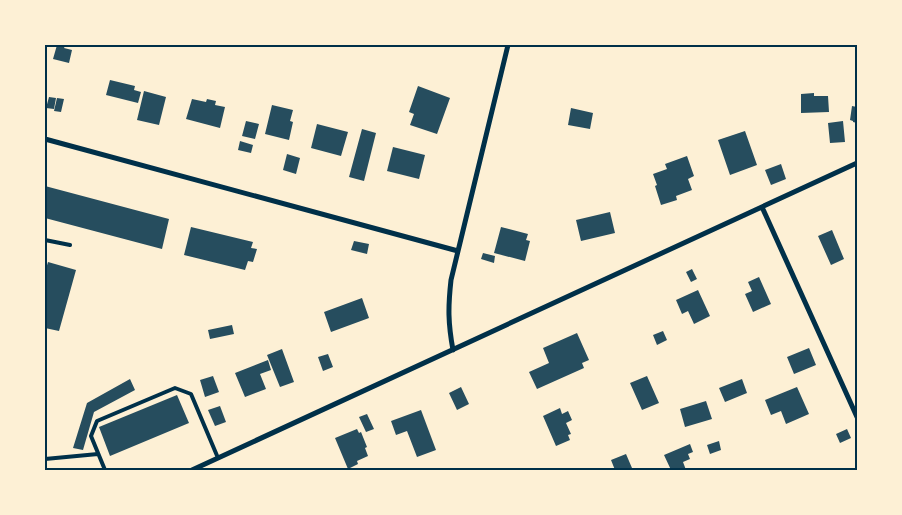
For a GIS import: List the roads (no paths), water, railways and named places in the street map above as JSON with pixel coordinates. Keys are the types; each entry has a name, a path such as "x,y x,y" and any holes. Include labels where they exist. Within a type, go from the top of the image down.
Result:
{"street":[{"path":"453,350 449,328 448,303 451,280 508,45"},
{"path":"45,138 458,250"},
{"path":"192,470 857,163"},
{"path":"762,207 857,417"}],"lane":[{"path":"45,240 70,245"},
{"path":"105,470 91,436 97,421 175,388 191,394 218,458"},
{"path":"45,459 98,454"}]}
